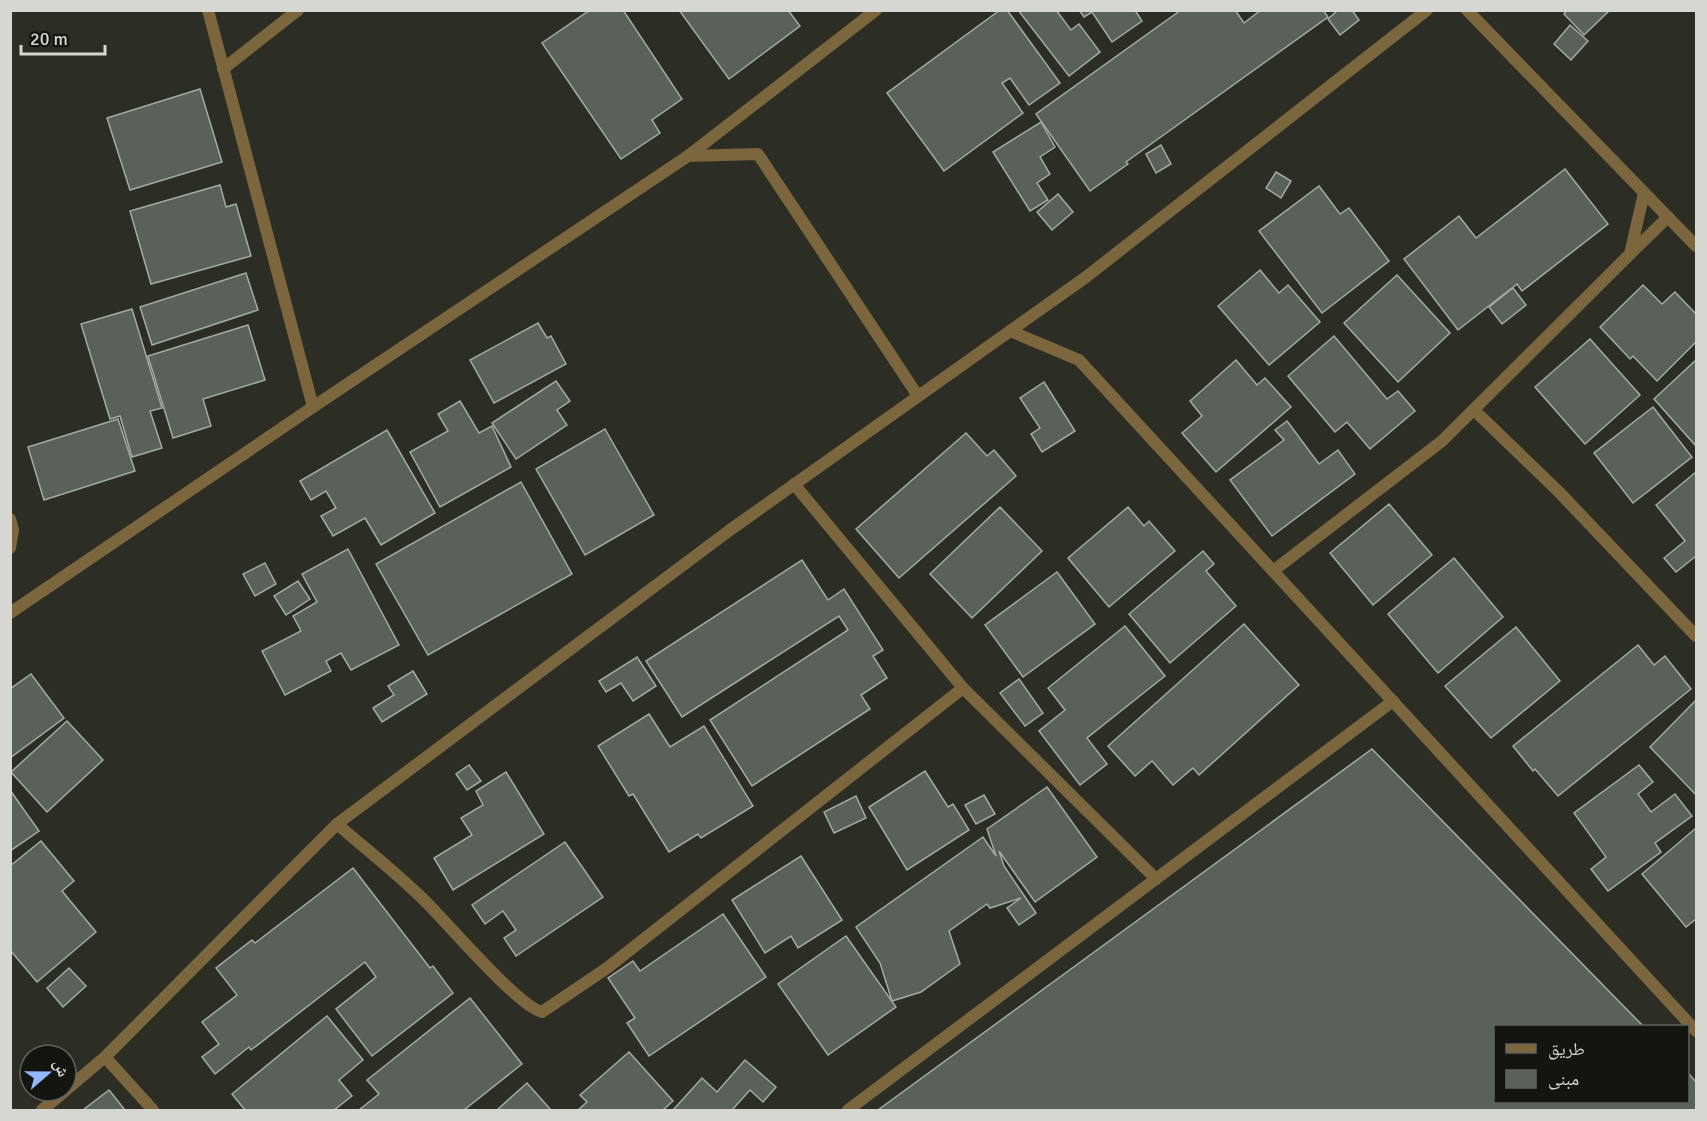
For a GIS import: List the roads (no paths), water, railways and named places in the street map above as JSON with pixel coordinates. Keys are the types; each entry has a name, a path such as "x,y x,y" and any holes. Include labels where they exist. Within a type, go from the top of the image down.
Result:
{"street":[{"path":"208,10 313,407"},
{"path":"223,69 298,10"},
{"path":"10,613 688,156 876,10"},
{"path":"78,1079 105,1057 337,824 711,544 1086,277 1427,10"},
{"path":"1467,10 1696,246"},
{"path":"688,156 758,154 918,396"},
{"path":"1630,254 1644,193"},
{"path":"1273,571 1442,441 1668,217"},
{"path":"1010,330 1078,360 1696,1031"},
{"path":"1474,410 1558,491 1696,636"},
{"path":"794,484 963,688 1156,879"},
{"path":"10,519 13,530 10,548"},
{"path":"337,824 425,901 503,982 535,1010 542,1012 607,968 963,688"},
{"path":"848,1110 1393,701"},
{"path":"105,1057 153,1110"}]}
